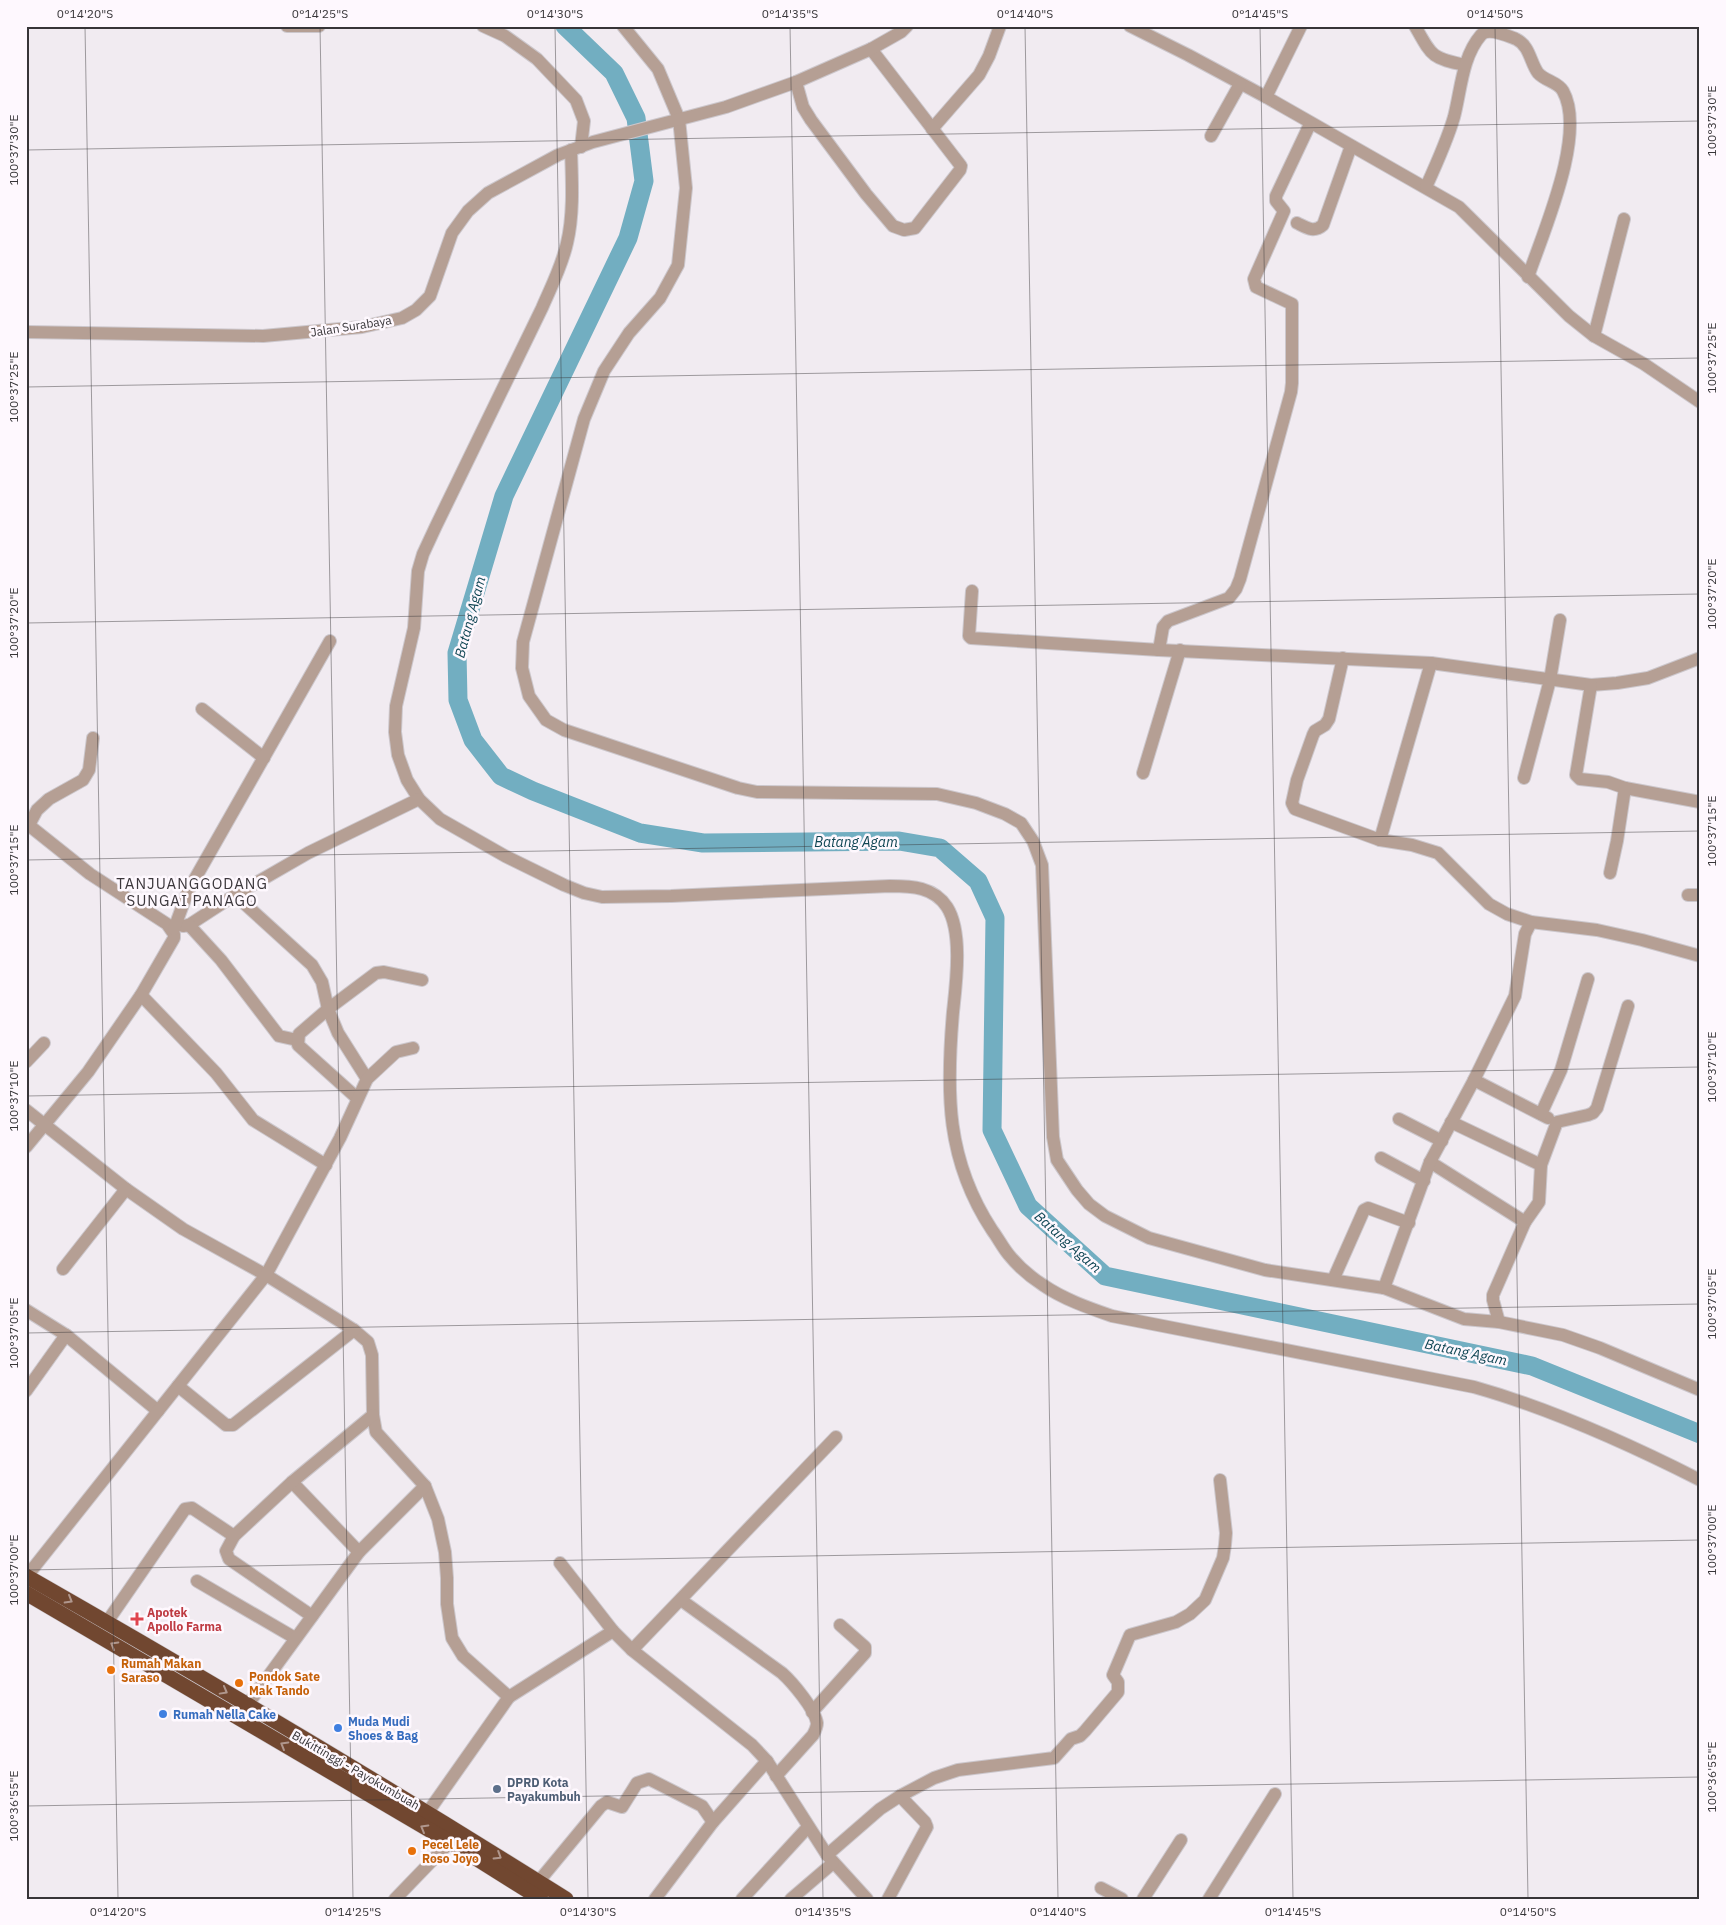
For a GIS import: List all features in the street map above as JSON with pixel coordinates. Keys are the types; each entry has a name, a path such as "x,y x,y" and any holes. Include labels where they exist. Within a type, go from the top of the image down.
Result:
{"highway":[{"name":"Bukittinggi - Payokumbuah","path":"26,1576 248,1704 428,1812 566,1899"},
{"name":"Bukittinggi - Payokumbuah","path":"26,1593 450,1842 540,1899"},
{"path":"156,1669 164,1655"},
{"path":"198,1694 206,1681"}],"street":[{"path":"287,26 319,26"},
{"path":"483,26 505,36 537,59 576,100 584,121 582,146 572,175 570,224 567,243 558,272 436,526 418,570 414,628 396,706 395,732 398,755 408,780 419,800 440,819 505,856 564,885 584,893 602,897 671,896 890,886 910,886 939,896 948,909 954,928 957,951 949,1092 954,1133 962,1172 978,1208 1009,1256 1044,1286 1084,1306 1112,1316 1474,1387 1504,1395 1554,1413 1700,1480"},
{"path":"623,26 658,69 679,119 686,188 678,265 660,298 629,333 604,371 584,419 523,642 522,668 529,696 546,720 564,730 738,788 757,792 937,794 983,806 1020,822 1033,841 1042,865 1053,1137 1057,1160 1076,1190 1089,1204 1105,1216 1149,1238 1265,1270 1384,1288 1464,1319 1499,1322 1563,1335 1600,1348 1700,1390"},
{"name":"Jalan Surabaya","path":"26,332 263,336 362,327 402,318 416,310 430,296 452,232 468,211 488,192 558,155 582,146 655,125 726,108 796,82 871,49 901,32 907,26"},
{"path":"932,129 979,75 989,56 1000,26"},
{"path":"1130,26 1266,97 1310,124 1426,187 1458,207 1568,316 1594,336 1644,364 1700,402"},
{"path":"1266,97 1301,26"},
{"path":"1415,26 1431,53 1445,61 1465,65"},
{"path":"1426,187 1454,117 1465,65 1479,37 1483,32 1489,31 1522,42 1541,76 1559,86 1563,91 1568,106 1570,141 1561,179 1528,277"},
{"path":"796,82 803,107 811,120 889,222 898,229 915,228 960,170 961,166 960,162 932,129 871,49"},
{"path":"1211,136 1240,84"},
{"path":"1159,650 1163,626 1168,622 1229,598 1236,590 1240,579 1291,392 1292,382 1292,304 1256,287 1254,279 1284,211 1276,201 1276,196 1310,124"},
{"path":"1297,223 1312,230 1324,226 1351,146"},
{"path":"1594,336 1624,219"},
{"path":"972,591 970,637 1159,650 1431,663 1591,685 1617,684 1648,678 1700,658"},
{"path":"1524,778 1550,680 1560,620"},
{"path":"170,926 330,641"},
{"path":"1142,773 1180,650"},
{"path":"1342,658 1328,719 1325,725 1314,731 1297,780 1292,804 1297,810 1380,840 1412,845 1438,853 1489,904 1507,914 1531,922 1597,930 1700,956"},
{"path":"1380,840 1431,663"},
{"path":"1591,685 1576,775 1580,779 1608,782 1625,788 1700,802"},
{"path":"202,708 264,758"},
{"path":"26,1147 88,1072 141,995 172,943 174,934 170,926 90,874 28,824 37,810 49,799 84,780 89,770 93,738"},
{"path":"1610,873 1625,788"},
{"path":"170,926 189,925 235,895 326,844 419,800"},
{"path":"235,895 312,965 322,982 328,1009 338,1033 367,1079"},
{"path":"1384,1288 1430,1162 1474,1080 1515,996 1525,934 1531,922"},
{"path":"189,925 221,960 279,1036 297,1040"},
{"path":"357,1098 298,1045 299,1034 328,1009 376,973 384,972 422,980"},
{"path":"1541,1114 1561,1070 1588,979"},
{"path":"141,995 216,1074 253,1120 326,1165"},
{"path":"1474,1080 1556,1122 1593,1113 1597,1108 1628,1006"},
{"path":"26,1062 44,1043"},
{"path":"26,1576 266,1275 340,1138 367,1079 396,1052 413,1048"},
{"path":"26,1110 126,1188 183,1229 266,1275 354,1330 368,1342 372,1354 372,1415 376,1432 425,1486 434,1506 442,1534 447,1578 447,1604 452,1638 463,1656 509,1697"},
{"path":"1399,1119 1442,1140"},
{"path":"1452,1122 1541,1165"},
{"path":"1499,1322 1493,1295 1525,1222 1540,1202 1541,1165 1556,1122"},
{"path":"1381,1158 1424,1181"},
{"path":"1430,1162 1525,1222"},
{"path":"63,1269 126,1188"},
{"path":"1333,1280 1364,1210 1368,1208 1409,1223"},
{"path":"26,1310 66,1335 158,1411"},
{"path":"178,1386 226,1425 233,1425 354,1330"},
{"path":"26,1391 66,1335"},
{"path":"312,1616 229,1559 226,1551 234,1536 292,1482 372,1415"},
{"path":"632,1650 836,1437"},
{"path":"791,1899 880,1809 900,1796 934,1778 958,1770 1054,1758 1071,1739 1080,1736 1086,1731 1118,1692 1118,1682 1112,1675 1130,1635 1176,1622 1190,1614 1205,1600 1223,1558 1225,1545 1226,1533 1220,1480"},
{"path":"292,1482 359,1552"},
{"path":"248,1704 359,1552 425,1486"},
{"path":"107,1622 187,1508 192,1508 234,1536"},
{"path":"560,1563 613,1631 632,1650 752,1745 766,1761 830,1859 867,1899"},
{"path":"197,1581 295,1638"},
{"path":"681,1600 782,1673 790,1680 812,1712 817,1722 813,1734 776,1776"},
{"path":"812,1712 865,1653 865,1647 840,1624"},
{"path":"428,1812 509,1697 613,1631"},
{"path":"655,1899 713,1822 766,1761"},
{"path":"538,1881 601,1806 607,1802 622,1807 637,1783 649,1779 702,1806 713,1822"},
{"path":"1209,1899 1275,1794"},
{"path":"888,1899 927,1827 926,1822 900,1796"},
{"path":"742,1899 808,1827"},
{"path":"1143,1899 1181,1840"},
{"path":"395,1899 450,1842"},
{"path":"1101,1888 1122,1899"}],"waterway":[{"name":"Batang Agam","path":"565,26 614,73 636,118 644,181 628,238 504,496 457,653 458,700 473,740 501,776 533,791 640,833 703,843 899,841 940,848 978,881 995,918 992,1130 1028,1206 1105,1276 1532,1366 1700,1434"}],"place":[{"name":"Apotek Apollo Farma","path":"137,1619"},
{"name":"Rumah Makan Saraso","path":"111,1670"},
{"name":"Pondok Sate Mak Tando","path":"239,1683"},
{"name":"Rumah Nella Cake","path":"163,1714"},
{"name":"Muda Mudi Shoes & Bag","path":"338,1728"},
{"name":"DPRD Kota Payakumbuh","path":"497,1789"},
{"name":"Pecel Lele Roso Joyo","path":"412,1851"}],"district":[{"name":"TANJUANGGODANG SUNGAI PANAGO","path":"192,892"}]}
